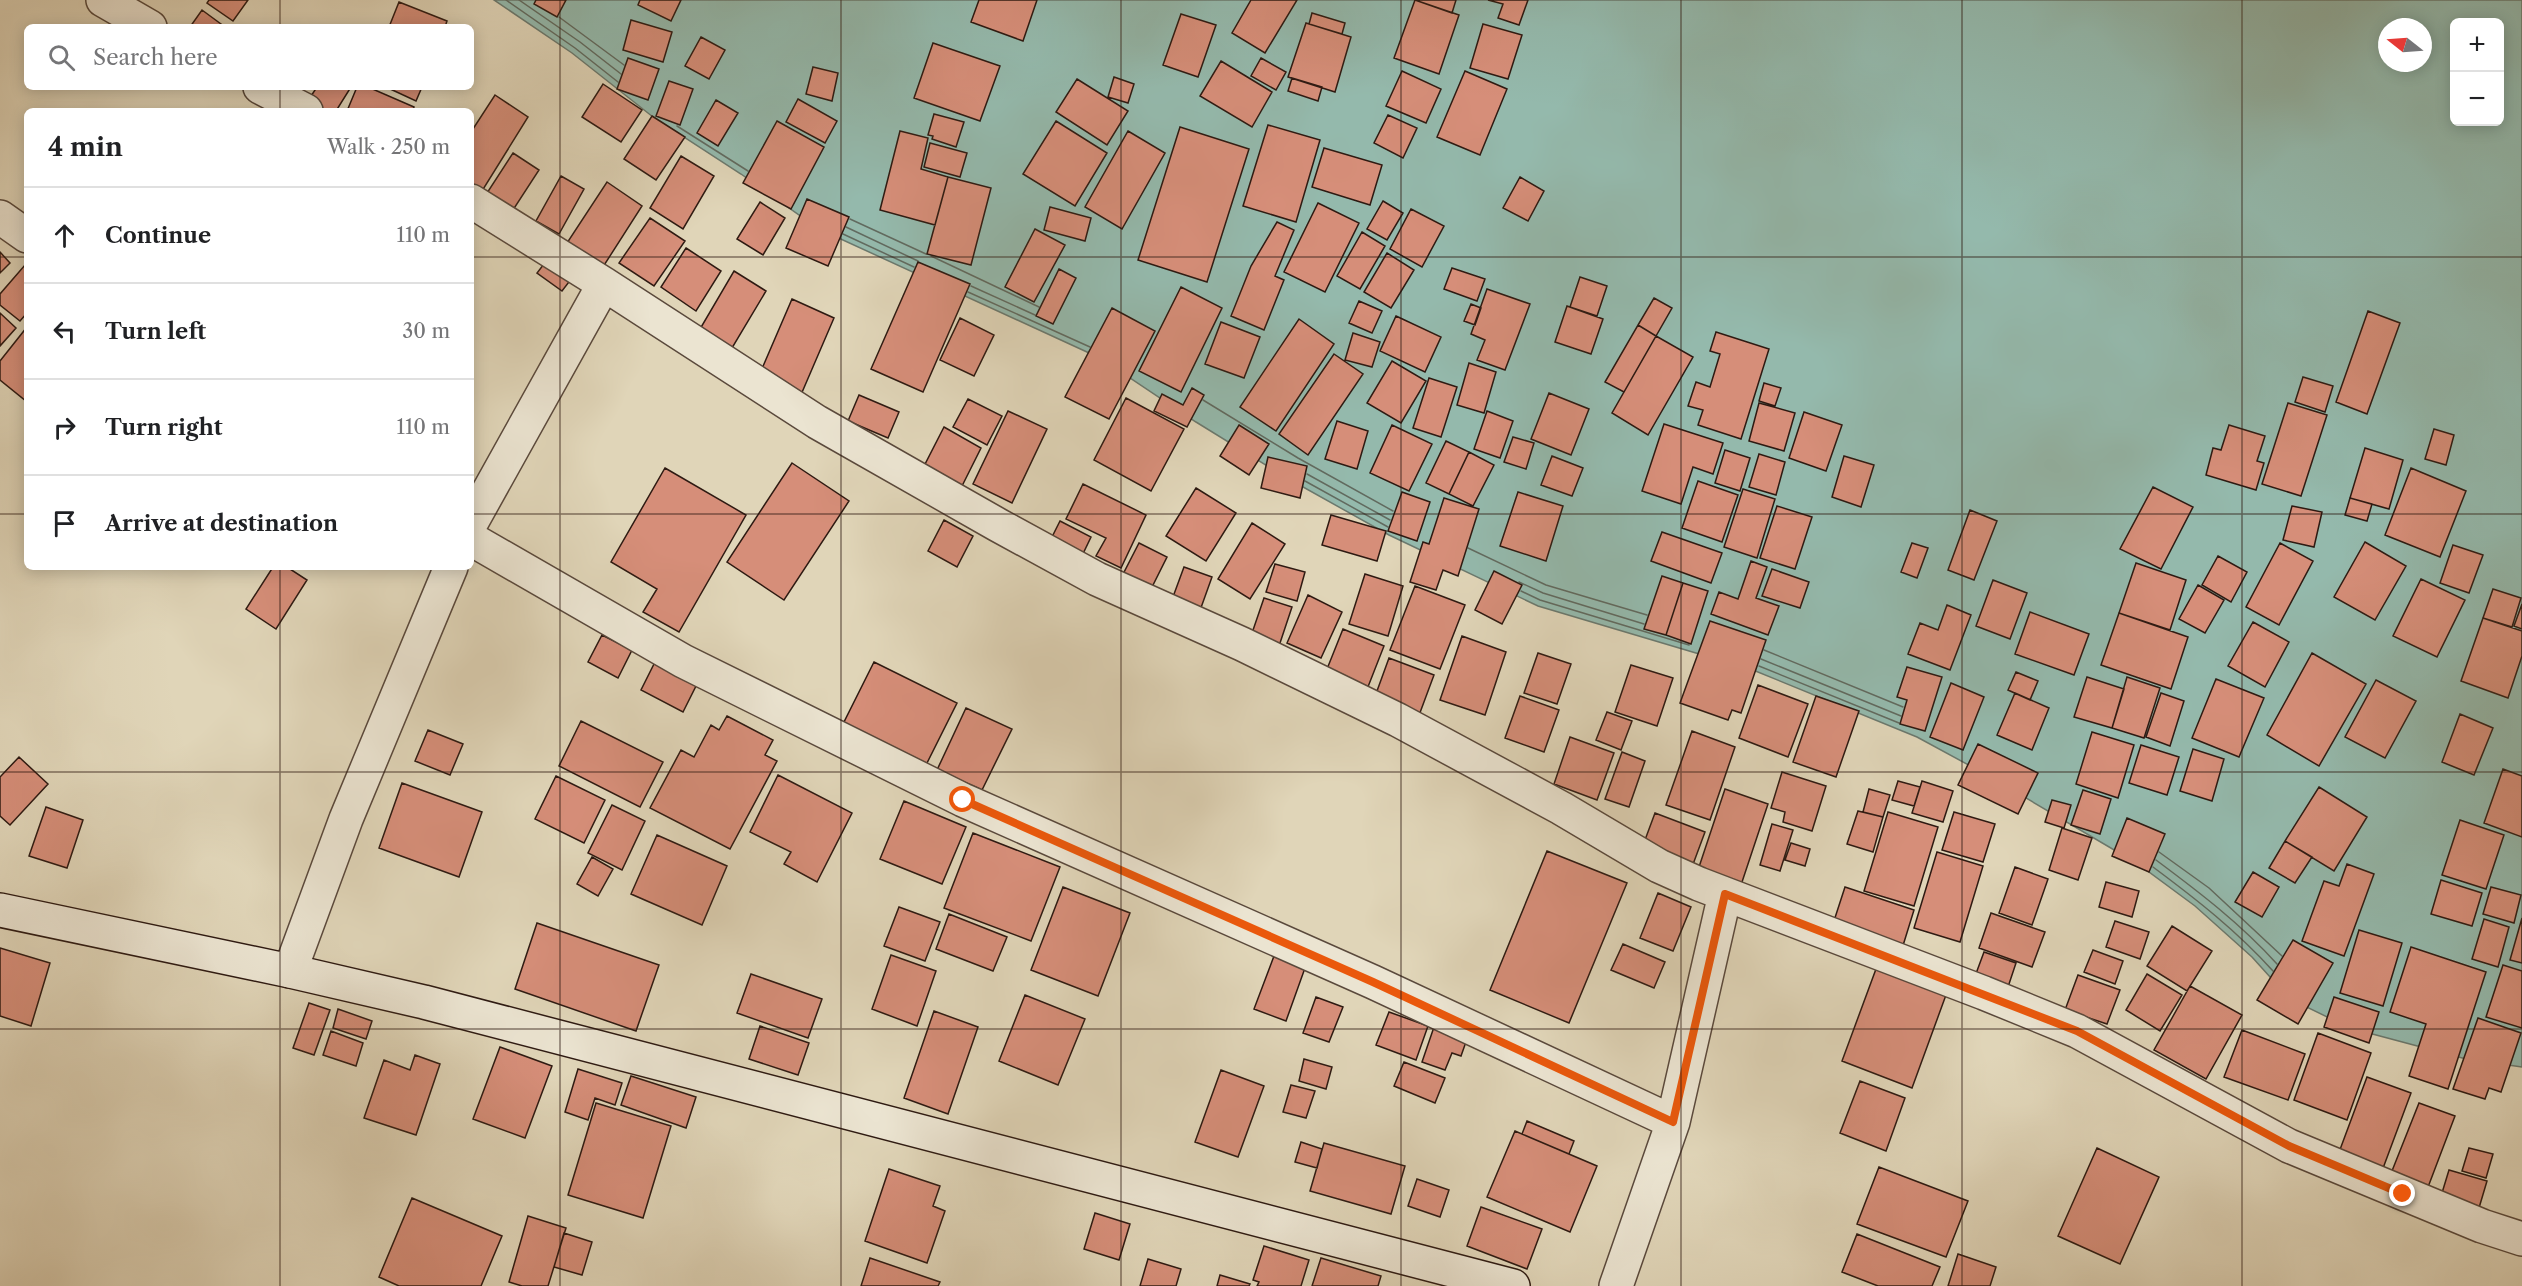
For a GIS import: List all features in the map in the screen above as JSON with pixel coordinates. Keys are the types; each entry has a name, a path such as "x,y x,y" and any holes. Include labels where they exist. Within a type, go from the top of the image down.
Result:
{"street":[{"path":"103,0 145,24"},
{"path":"266,90 300,108"},
{"path":"474,203 817,422 1097,579 1242,644 1398,720 1561,808 1659,866 1725,894 2077,1031 2289,1146 2482,1226 2522,1239"},
{"path":"0,217 24,234"},
{"path":"474,517 511,447 604,284"},
{"path":"474,542 683,661 963,800 1373,982 1673,1122"},
{"path":"290,970 346,819 449,570"},
{"path":"1616,1286 1673,1122 1725,894"},
{"path":"0,910 290,970 424,1002 1513,1286"}],"water":[{"path":"494,0 2522,0 2522,1067 2466,1059 2350,1028 2290,999 2252,957 2195,906 2138,864 1987,775 1917,737 1753,670 1538,606 1389,535 1287,478 1196,422 1100,358 819,229 741,174 653,117 572,53"}],"building":[{"path":"209,0 248,0 233,21 207,3"},
{"path":"536,0 566,0 557,17 534,4"},
{"path":"640,0 681,0 671,21 638,5"},
{"path":"979,0 1037,0 1023,41 971,22"},
{"path":"1251,0 1297,0 1265,53 1232,33"},
{"path":"1415,0 1456,0 1452,13"},
{"path":"1415,0 1459,15 1439,74 1394,58"},
{"path":"1488,0 1528,0 1519,25 1498,18 1503,4"},
{"path":"399,2 447,21 446,24 390,24"},
{"path":"202,10 221,24 192,24"},
{"path":"1312,13 1345,23 1342,34 1309,24"},
{"path":"1181,14 1216,25 1198,77 1163,65"},
{"path":"631,20 672,32 663,62 623,50"},
{"path":"1306,23 1351,37 1335,92 1288,77"},
{"path":"1483,24 1522,35 1508,79 1470,68"},
{"path":"701,37 725,50 709,79 685,66"},
{"path":"933,43 1000,66 980,121 914,98"},
{"path":"628,58 659,69 648,100 617,89"},
{"path":"1261,58 1286,72 1276,90 1251,76"},
{"path":"1221,61 1272,92 1252,127 1200,96"},
{"path":"813,67 838,73 832,101 806,94"},
{"path":"1402,71 1441,89 1426,123 1386,106"},
{"path":"1465,71 1507,89 1480,155 1437,137"},
{"path":"1114,77 1134,84 1128,103 1108,97"},
{"path":"1292,78 1322,87 1318,101 1288,91"},
{"path":"1077,79 1128,111 1107,145 1056,112"},
{"path":"669,81 693,89 680,125 656,116"},
{"path":"603,84 642,110 621,142 582,117"},
{"path":"315,90 349,90 338,108 316,108 307,102"},
{"path":"356,90 375,90 414,107 414,108 348,108"},
{"path":"392,90 421,90 416,101"},
{"path":"495,95 528,117 482,191 474,186 474,127"},
{"path":"798,99 837,121 825,143 786,122"},
{"path":"716,100 738,113 718,146 697,133"},
{"path":"934,114 964,122 956,147 932,139 933,136 928,135"},
{"path":"1388,115 1417,128 1403,158 1374,143"},
{"path":"652,116 685,137 656,180 624,159"},
{"path":"777,121 824,147 791,209 743,183"},
{"path":"1056,121 1107,153 1075,206 1023,174"},
{"path":"1268,125 1320,140 1296,222 1243,206"},
{"path":"1180,127 1249,149 1207,282 1138,260"},
{"path":"900,131 928,138 921,169 948,177 935,225 880,210"},
{"path":"1128,131 1165,153 1122,229 1085,207"},
{"path":"930,143 967,153 960,177 924,167"},
{"path":"1324,148 1382,165 1370,205 1312,187"},
{"path":"513,153 539,170 513,210 487,193"},
{"path":"681,156 714,176 683,229 650,208"},
{"path":"561,176 584,189 559,234 536,221"},
{"path":"948,177 991,188 971,265 927,254"},
{"path":"1520,177 1544,191 1528,221 1503,208"},
{"path":"607,182 642,206 601,270 565,246"},
{"path":"807,199 849,217 828,266 786,248"},
{"path":"1383,201 1403,213 1387,240 1367,229"},
{"path":"760,202 785,218 763,255 737,239"},
{"path":"1318,203 1359,223 1325,292 1284,272"},
{"path":"1050,207 1091,218 1085,241 1044,230"},
{"path":"1411,209 1444,226 1422,267 1390,249"},
{"path":"650,218 685,241 654,286 619,263"},
{"path":"1277,222 1294,230 1275,276 1284,280 1264,330 1231,316 1251,266"},
{"path":"1035,229 1065,245 1034,302 1005,287"},
{"path":"1362,232 1385,246 1360,289 1337,276"},
{"path":"686,248 721,271 696,311 661,287"},
{"path":"0,252 10,263 0,273"},
{"path":"1387,253 1414,270 1391,308 1364,292"},
{"path":"547,260 572,278 562,291 537,273"},
{"path":"918,262 970,284 923,392 871,369"},
{"path":"24,266 24,316 20,321 0,305 0,294"},
{"path":"1452,268 1485,279 1477,301 1444,289"},
{"path":"1059,269 1076,278 1053,324 1036,316"},
{"path":"734,271 766,291 732,348 700,329"},
{"path":"1580,277 1607,286 1597,316 1570,307"},
{"path":"1181,287 1222,308 1181,392 1139,371"},
{"path":"1487,289 1530,304 1505,370 1477,360 1485,340 1471,334"},
{"path":"1654,298 1672,308 1656,336 1638,325"},
{"path":"792,299 834,318 800,397 758,378"},
{"path":"1359,301 1382,311 1372,333 1349,323"},
{"path":"1471,304 1481,308 1475,325 1464,321"},
{"path":"1567,306 1603,319 1591,354 1555,342"},
{"path":"1112,308 1155,331 1109,419 1065,397"},
{"path":"2368,311 2400,323 2367,414 2336,402"},
{"path":"0,313 16,328 0,346"},
{"path":"1396,316 1441,337 1425,372 1380,351"},
{"path":"960,318 994,335 974,376 940,360"},
{"path":"1299,319 1334,344 1276,431 1240,407"},
{"path":"1221,322 1260,337 1244,378 1205,364"},
{"path":"1638,325 1656,336 1624,392 1605,382"},
{"path":"24,331 24,399 0,380 0,361"},
{"path":"1716,332 1769,349 1741,439 1698,425 1703,410 1688,406 1696,382 1710,387 1720,354 1710,351"},
{"path":"1353,333 1380,342 1372,367 1345,360"},
{"path":"1656,336 1693,357 1648,435 1612,413"},
{"path":"1334,354 1363,374 1308,455 1279,434"},
{"path":"1392,361 1426,381 1401,423 1367,403"},
{"path":"1469,363 1496,372 1484,413 1457,405"},
{"path":"2303,377 2333,386 2325,412 2295,402"},
{"path":"1429,378 1457,387 1441,437 1413,428"},
{"path":"1764,383 1781,388 1775,406 1759,401"},
{"path":"1192,388 1204,395 1187,427 1154,411 1162,394 1183,405"},
{"path":"1549,393 1589,409 1571,455 1531,439"},
{"path":"859,395 899,412 888,438 848,421"},
{"path":"1126,398 1184,429 1151,491 1094,460"},
{"path":"968,399 1002,416 987,445 953,427"},
{"path":"1759,403 1795,413 1784,451 1749,441"},
{"path":"2288,403 2327,415 2301,496 2262,484"},
{"path":"1008,411 1047,429 1012,503 973,484"},
{"path":"1487,411 1513,421 1500,458 1474,449"},
{"path":"1804,412 1842,425 1826,471 1789,458"},
{"path":"1337,421 1368,431 1357,469 1325,459"},
{"path":"1664,424 1723,443 1713,474 1693,467 1681,504 1642,491"},
{"path":"1239,425 1269,444 1249,475 1220,456"},
{"path":"1392,425 1432,444 1409,491 1370,473"},
{"path":"2229,425 2265,436 2257,461 2264,463 2256,490 2206,475 2213,448 2221,450"},
{"path":"944,427 981,448 957,496 920,474"},
{"path":"2434,429 2454,435 2446,465 2425,459"},
{"path":"1513,437 1534,443 1526,469 1504,462"},
{"path":"1446,441 1469,452 1449,494 1426,483"},
{"path":"2365,448 2403,460 2389,509 2350,498"},
{"path":"1725,450 1750,458 1740,491 1715,483"},
{"path":"1469,452 1494,465 1473,506 1449,494"},
{"path":"1759,454 1785,462 1776,495 1749,487"},
{"path":"1552,456 1583,468 1572,496 1541,485"},
{"path":"1844,456 1874,465 1861,507 1832,497"},
{"path":"1268,457 1307,466 1300,498 1261,488"},
{"path":"792,463 849,501 784,600 727,562"},
{"path":"665,468 746,515 679,632 643,612 657,589 611,562"},
{"path":"2411,468 2466,491 2440,557 2385,535"},
{"path":"1698,481 1738,495 1722,542 1682,528"},
{"path":"1083,484 1146,515 1121,568 1096,556 1106,538 1066,519"},
{"path":"2153,487 2193,507 2161,569 2120,549"},
{"path":"1196,488 1236,513 1206,561 1166,536"},
{"path":"1743,489 1775,499 1757,558 1724,547"},
{"path":"1402,492 1430,502 1417,541 1388,531"},
{"path":"1518,492 1563,506 1546,561 1500,546"},
{"path":"1444,498 1479,509 1458,576 1443,570 1436,590 1410,582 1423,542 1429,544"},
{"path":"2350,498 2372,504 2367,521 2345,515"},
{"path":"1777,506 1812,517 1795,569 1760,558"},
{"path":"2292,506 2322,512 2314,547 2283,540"},
{"path":"1970,510 1997,521 1974,580 1948,570"},
{"path":"1331,515 1386,531 1377,561 1322,545"},
{"path":"944,520 973,536 957,567 928,551"},
{"path":"1060,521 1091,537 1079,562 1047,547"},
{"path":"1252,523 1285,544 1250,599 1218,579"},
{"path":"1662,532 1722,553 1711,583 1651,561"},
{"path":"2365,542 2406,566 2375,620 2334,597"},
{"path":"1139,543 1167,557 1147,597 1118,584"},
{"path":"1912,543 1928,548 1917,578 1901,572"},
{"path":"2280,543 2313,561 2279,625 2246,607"},
{"path":"2453,545 2483,555 2469,593 2440,583"},
{"path":"2218,556 2247,572 2231,602 2202,585"},
{"path":"1751,561 1767,567 1756,598 1779,606 1768,635 1711,614 1719,592 1738,599"},
{"path":"2136,563 2186,580 2170,630 2119,613"},
{"path":"1275,564 1305,572 1297,601 1266,592"},
{"path":"1184,567 1212,577 1198,616 1170,605"},
{"path":"1772,569 1809,582 1800,608 1762,596"},
{"path":"271,570 292,570 307,580 276,629 246,609"},
{"path":"1494,571 1522,585 1502,624 1475,610"},
{"path":"1365,574 1403,586 1388,636 1349,624"},
{"path":"1662,576 1683,583 1666,635 1644,629"},
{"path":"2421,579 2465,600 2437,657 2393,636"},
{"path":"1993,580 2027,593 2010,639 1976,626"},
{"path":"1683,583 1708,591 1691,644 1666,635"},
{"path":"2198,585 2224,600 2205,633 2179,619"},
{"path":"1415,586 1465,605 1440,669 1390,650"},
{"path":"2493,589 2521,598 2512,627 2483,618"},
{"path":"1308,595 1342,612 1321,658 1287,643"},
{"path":"1264,598 1292,607 1279,646 1251,636"},
{"path":"2522,604 2522,629 2514,626"},
{"path":"1947,605 1971,615 1950,670 1908,654 1920,623 1938,630"},
{"path":"2030,612 2089,634 2074,675 2015,654"},
{"path":"2119,613 2188,637 2171,689 2101,665"},
{"path":"2483,618 2522,631 2522,656 2508,698 2461,681"},
{"path":"1710,621 1766,640 1741,713 1732,710 1728,720 1680,703"},
{"path":"2253,622 2289,642 2265,687 2228,666"},
{"path":"1343,629 1384,646 1364,697 1323,679"},
{"path":"602,635 632,650 618,678 588,662"},
{"path":"1462,636 1506,652 1485,715 1440,700"},
{"path":"1538,653 1571,664 1557,704 1524,693"},
{"path":"2312,653 2366,684 2319,766 2267,735"},
{"path":"657,658 699,680 683,712 641,690"},
{"path":"1389,658 1434,675 1418,718 1373,702"},
{"path":"874,662 957,703 926,765 843,724"},
{"path":"1631,665 1673,678 1657,726 1615,712"},
{"path":"1907,667 1942,677 1925,731 1900,724 1907,700 1897,697"},
{"path":"2016,672 2038,681 2030,700 2008,690"},
{"path":"2087,677 2124,689 2112,728 2074,717"},
{"path":"2127,677 2160,688 2144,738 2112,728"},
{"path":"2216,679 2264,698 2239,757 2192,738"},
{"path":"2376,680 2416,701 2385,758 2345,737"},
{"path":"1951,683 1984,697 1963,750 1930,737"},
{"path":"1758,685 1808,704 1788,757 1739,738"},
{"path":"2015,693 2049,708 2032,750 1997,735"},
{"path":"2161,693 2184,701 2170,746 2146,737"},
{"path":"1520,696 1559,710 1544,752 1505,738"},
{"path":"1816,696 1859,711 1836,777 1793,762"},
{"path":"966,708 1012,729 982,790 937,770"},
{"path":"1607,712 1632,721 1621,750 1596,740"},
{"path":"2460,714 2493,728 2474,775 2442,762"},
{"path":"727,716 773,740 765,755 777,761 730,849 650,808 681,750 694,757 711,725 719,730"},
{"path":"581,721 663,762 640,807 559,766"},
{"path":"428,730 463,744 450,775 415,761"},
{"path":"1692,731 1735,747 1710,820 1666,805"},
{"path":"2092,732 2134,745 2118,798 2076,784"},
{"path":"1570,737 1614,753 1597,800 1554,784"},
{"path":"1978,744 2038,773 2018,814 1958,785"},
{"path":"2141,745 2179,757 2167,795 2129,783"},
{"path":"2193,749 2224,759 2212,801 2180,791"},
{"path":"1622,752 1645,761 1629,807 1605,799"},
{"path":"19,757 48,784 10,825 0,816 0,777"},
{"path":"2503,769 2522,776 2522,837 2484,823"},
{"path":"1782,772 1826,786 1812,831 1783,822 1785,812 1771,808"},
{"path":"778,775 852,813 817,882 784,864 791,852 750,832"},
{"path":"556,776 605,800 584,843 535,819"},
{"path":"1898,781 1920,787 1914,806 1892,800"},
{"path":"1922,781 1953,791 1943,822 1912,813"},
{"path":"402,783 482,812 459,877 379,848"},
{"path":"2319,787 2367,817 2334,871 2285,841"},
{"path":"1725,789 1768,804 1740,888 1697,873"},
{"path":"1869,789 1890,795 1883,817 1863,812"},
{"path":"2083,790 2111,799 2100,834 2071,825"},
{"path":"2052,800 2071,805 2064,828 2045,822"},
{"path":"904,801 966,827 942,884 880,859"},
{"path":"612,805 645,821 622,870 588,853"},
{"path":"46,807 83,820 67,868 29,856"},
{"path":"1858,811 1883,817 1873,852 1847,844"},
{"path":"1888,812 1938,827 1914,906 1864,891"},
{"path":"1954,812 1995,824 1983,862 1942,850"},
{"path":"1655,813 1705,832 1692,867 1642,848"},
{"path":"2127,818 2165,834 2149,872 2112,856"},
{"path":"2460,820 2504,835 2486,889 2442,875"},
{"path":"1772,824 1793,830 1780,871 1760,865"},
{"path":"2062,828 2092,838 2078,880 2049,870"},
{"path":"973,833 1060,867 1031,941 944,908"},
{"path":"657,835 727,866 702,925 631,894"},
{"path":"2285,841 2312,857 2295,883 2269,868"},
{"path":"1791,843 1810,849 1805,866 1785,860"},
{"path":"1547,851 1627,883 1569,1023 1490,990"},
{"path":"1937,852 1983,866 1960,942 1914,928"},
{"path":"592,857 613,869 598,896 577,884"},
{"path":"2347,864 2374,874 2344,956 2302,941 2324,881 2339,886"},
{"path":"2015,867 2048,879 2032,925 1999,913"},
{"path":"2253,872 2279,887 2262,917 2235,902"},
{"path":"2441,880 2482,893 2472,926 2431,914"},
{"path":"2106,882 2139,891 2132,917 2099,907"},
{"path":"1063,887 1130,913 1098,996 1031,970"},
{"path":"1845,887 1914,910 1901,952 1831,930"},
{"path":"2491,887 2521,895 2514,923 2483,914"},
{"path":"1658,893 1691,907 1673,951 1640,938"},
{"path":"899,907 940,922 925,961 884,946"},
{"path":"1991,913 2045,932 2032,967 1979,948"},
{"path":"949,914 1007,937 993,971 936,949"},
{"path":"2522,918 2522,963 2510,960"},
{"path":"2484,919 2509,927 2498,967 2472,959"},
{"path":"2115,921 2149,932 2140,959 2106,947"},
{"path":"537,923 659,965 636,1031 515,989"},
{"path":"2172,926 2212,951 2187,991 2147,966"},
{"path":"2359,930 2402,943 2383,1006 2340,993"},
{"path":"2293,940 2333,963 2298,1024 2257,1000"},
{"path":"1623,944 1665,962 1654,988 1611,970"},
{"path":"2411,947 2486,972 2448,1089 2409,1076 2426,1024 2390,1012"},
{"path":"0,948 50,963 31,1026 0,1016"},
{"path":"2093,950 2123,961 2115,984 2084,972"},
{"path":"1984,952 2016,963 2007,990 1974,979"},
{"path":"891,955 936,971 917,1026 872,1009"},
{"path":"1274,956 1305,968 1286,1021 1254,1009"},
{"path":"2503,965 2522,971 2522,1028 2486,1017"},
{"path":"1876,969 1946,995 1912,1088 1842,1061"},
{"path":"751,974 822,999 808,1038 737,1013"},
{"path":"2147,974 2182,995 2160,1031 2126,1010"},
{"path":"2078,975 2120,990 2107,1024 2065,1010"},
{"path":"2190,986 2242,1015 2206,1079 2154,1050"},
{"path":"1025,995 1085,1019 1058,1085 999,1061"},
{"path":"1316,997 1343,1007 1329,1042 1303,1033"},
{"path":"2334,997 2379,1012 2369,1043 2324,1027"},
{"path":"309,1003 330,1010 314,1055 293,1048"},
{"path":"338,1009 372,1021 366,1039 333,1028"},
{"path":"934,1011 978,1027 948,1114 904,1098"},
{"path":"1389,1012 1428,1026 1416,1060 1376,1045"},
{"path":"2478,1018 2521,1033 2501,1092 2489,1088 2485,1099 2453,1089"},
{"path":"760,1026 809,1043 798,1075 749,1059"},
{"path":"1434,1027 1467,1039 1461,1056 1452,1053 1445,1070 1422,1062"},
{"path":"2242,1030 2305,1054 2288,1100 2224,1077"},
{"path":"331,1031 363,1043 356,1066 323,1055"},
{"path":"2318,1033 2371,1053 2347,1120 2294,1100"},
{"path":"500,1047 552,1066 525,1138 473,1119"},
{"path":"415,1055 440,1064 416,1135 364,1118 384,1060 410,1070"},
{"path":"1304,1059 1332,1067 1326,1089 1299,1081"},
{"path":"1404,1062 1445,1078 1435,1103 1394,1086"},
{"path":"578,1069 622,1083 615,1105 595,1098 588,1120 565,1112"},
{"path":"1221,1070 1264,1086 1238,1157 1195,1142"},
{"path":"631,1076 696,1097 686,1128 621,1105"},
{"path":"2367,1077 2411,1093 2379,1179 2335,1163"},
{"path":"1860,1081 1905,1098 1886,1151 1840,1133"},
{"path":"1291,1085 1315,1091 1306,1118 1283,1112"},
{"path":"596,1103 671,1126 643,1218 568,1195"},
{"path":"2419,1103 2455,1116 2425,1195 2388,1181"},
{"path":"1527,1121 1574,1141 1569,1154 1522,1134"},
{"path":"1515,1131 1597,1166 1570,1232 1487,1197"},
{"path":"1301,1142 1322,1149 1317,1168 1295,1162"},
{"path":"1324,1143 1405,1166 1391,1214 1310,1191"},
{"path":"2097,1148 2159,1177 2120,1264 2058,1236"},
{"path":"2469,1148 2493,1154 2486,1178 2462,1171"},
{"path":"1879,1167 1968,1201 1946,1257 1857,1224"},
{"path":"889,1169 940,1186 933,1206 945,1211 927,1263 865,1241"},
{"path":"2449,1170 2487,1181 2476,1218 2438,1206"},
{"path":"1417,1179 1449,1190 1440,1217 1408,1206"},
{"path":"412,1198 502,1236 481,1286 399,1286 379,1277"},
{"path":"1481,1207 1542,1229 1527,1269 1467,1246"},
{"path":"1095,1213 1130,1224 1119,1260 1084,1249"},
{"path":"528,1216 566,1228 548,1286 522,1286 509,1282"},
{"path":"564,1233 592,1242 582,1275 554,1267"},
{"path":"1857,1234 1940,1267 1932,1286 1878,1286 1842,1272"},
{"path":"1264,1246 1309,1260 1301,1286 1257,1286 1259,1282 1253,1280"},
{"path":"1958,1254 1996,1267 1990,1286 1948,1286"},
{"path":"870,1258 940,1282 938,1286 861,1286"},
{"path":"1321,1258 1381,1276 1378,1286 1312,1286"},
{"path":"1148,1259 1181,1269 1176,1286 1140,1286"},
{"path":"1220,1275 1250,1284 1249,1286 1217,1286"}],"route":[{"path":"963,800 1373,982 1673,1122 1725,894 2077,1031 2140,1063 2289,1146 2403,1194"}]}
